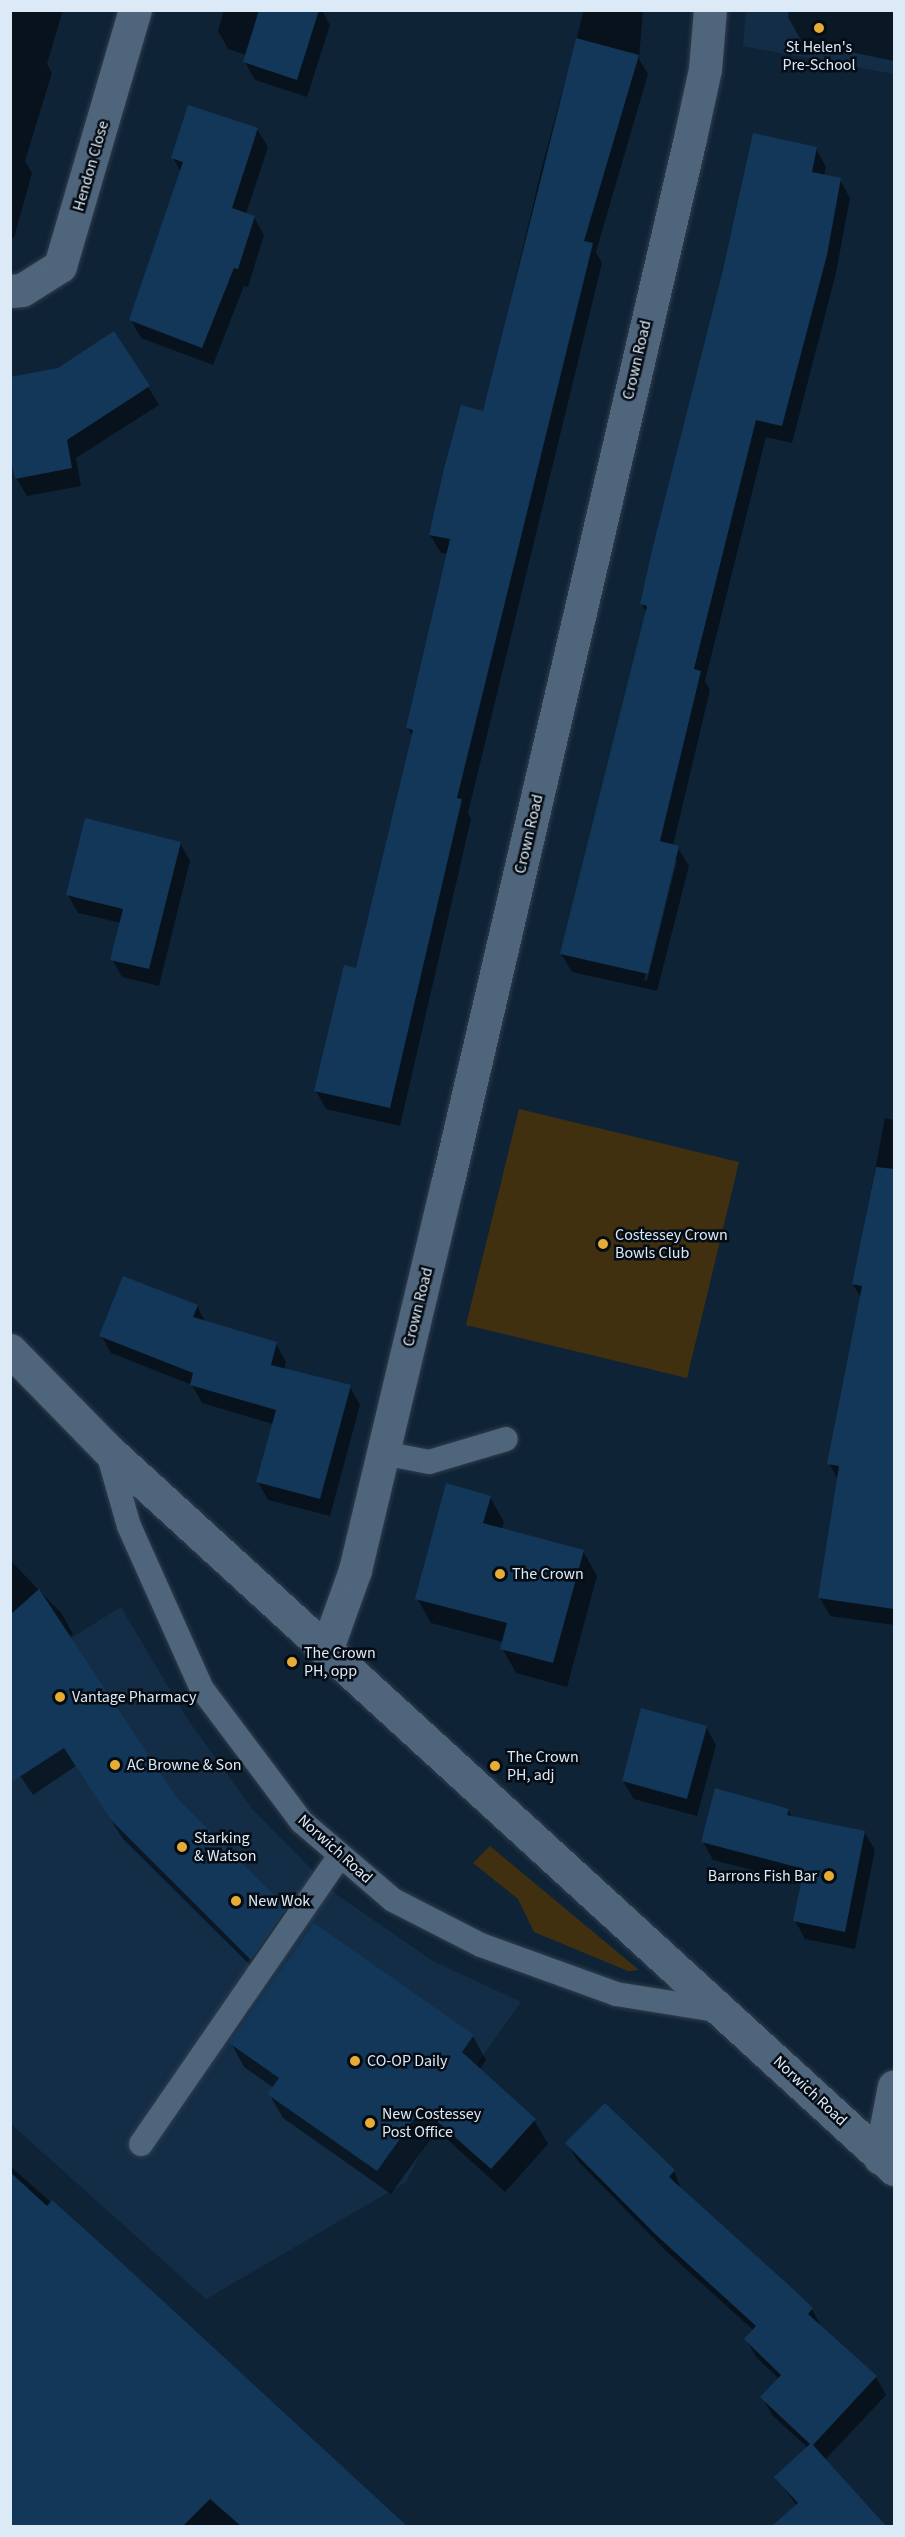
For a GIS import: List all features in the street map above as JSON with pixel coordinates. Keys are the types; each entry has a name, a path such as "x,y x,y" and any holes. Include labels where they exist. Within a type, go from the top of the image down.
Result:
{"street":[{"name":"Hendon Close","path":"10,291 22,290 60,266 135,10"},
{"name":"Crown Road","path":"326,1652 355,1570 383,1453 690,138 705,69 710,10"},
{"name":"Norwich Road","path":"10,1350 106,1449 326,1652 726,2012 887,2164"},
{"path":"887,2164 894,2085"}],"lane":[{"path":"383,1453 429,1462 506,1439"},
{"name":"Norwich Road","path":"106,1449 129,1526 202,1689 288,1806 340,1857 393,1900 481,1945 616,1994 726,2012"},
{"path":"141,2144 340,1857"}],"shaded area":[{"name":"St Helen's Pre-School","path":"746,11 894,11 894,74 743,46"},
{"name":"Costessey Crown Bowls Club","path":"519,1109 739,1162 687,1378 466,1325"},
{"path":"121,1607 186,1717 252,1809 337,1895 433,1961 521,2002 437,2120 406,2182 206,2299 11,2124 11,1676"},
{"path":"490,1846 639,1970 628,1971 534,1932 518,1899 473,1863"}],"building":[{"path":"259,10 319,10 297,80 243,62"},
{"path":"576,38 639,55 584,241 593,243 457,798 462,799 390,1108 314,1091 344,965 356,968 413,730 406,728 450,539 429,535 444,469 461,405 483,411"},
{"path":"188,105 258,128 232,208 255,216 238,269 234,268 202,348 129,320 183,162 171,158"},
{"path":"753,133 817,147 812,172 841,178 827,255 782,426 756,420 694,669 701,671 660,841 679,846 648,974 560,954 647,606 640,604 723,270"},
{"path":"114,331 150,386 67,440 72,468 15,479 10,455 10,377 58,368"},
{"path":"85,818 181,842 149,969 110,960 123,909 66,895"},
{"path":"876,1167 894,1169 894,1609 818,1598 839,1466 827,1464 862,1286 852,1284"},
{"path":"123,1276 198,1305 193,1317 277,1342 271,1365 351,1385 320,1499 256,1482 276,1410 190,1385 193,1373 99,1336"},
{"name":"The Crown","path":"446,1483 491,1496 483,1523 584,1550 553,1663 500,1649 507,1623 415,1599"},
{"path":"39,1589 176,1797 287,1908 251,1960 110,1819 64,1748 10,1783 10,1615"},
{"path":"641,1708 707,1726 687,1799 622,1781"},
{"path":"715,1788 789,1809 787,1815 865,1831 845,1932 793,1921 804,1869 701,1842"},
{"name":"CO-OP Daily","path":"314,1923 474,2035 462,2052 536,2119 491,2169 422,2108 377,2171 267,2094 279,2078 229,2043"},
{"path":"605,2103 675,2170 669,2177 813,2308 808,2314 877,2376 813,2445 886,2526 772,2526 798,2503 774,2477 810,2444 760,2397 781,2375 744,2339 756,2326 655,2234 565,2143"},
{"path":"10,2172 47,2206 52,2200 407,2526 241,2526 210,2499 183,2526 10,2526"}],"place":[{"name":"St Helen's Pre-School","path":"819,28"},
{"name":"Costessey Crown Bowls Club","path":"603,1244"},
{"name":"The Crown","path":"500,1574"},
{"name":"The Crown PH, opp","path":"292,1662"},
{"name":"Vantage Pharmacy","path":"60,1697"},
{"name":"AC Browne & Son","path":"115,1765"},
{"name":"The Crown PH, adj","path":"495,1766"},
{"name":"Starking & Watson","path":"182,1847"},
{"name":"Barrons Fish Bar","path":"829,1876"},
{"name":"New Wok","path":"236,1901"},
{"name":"CO-OP Daily","path":"355,2061"},
{"name":"New Costessey Post Office","path":"370,2123"}]}
